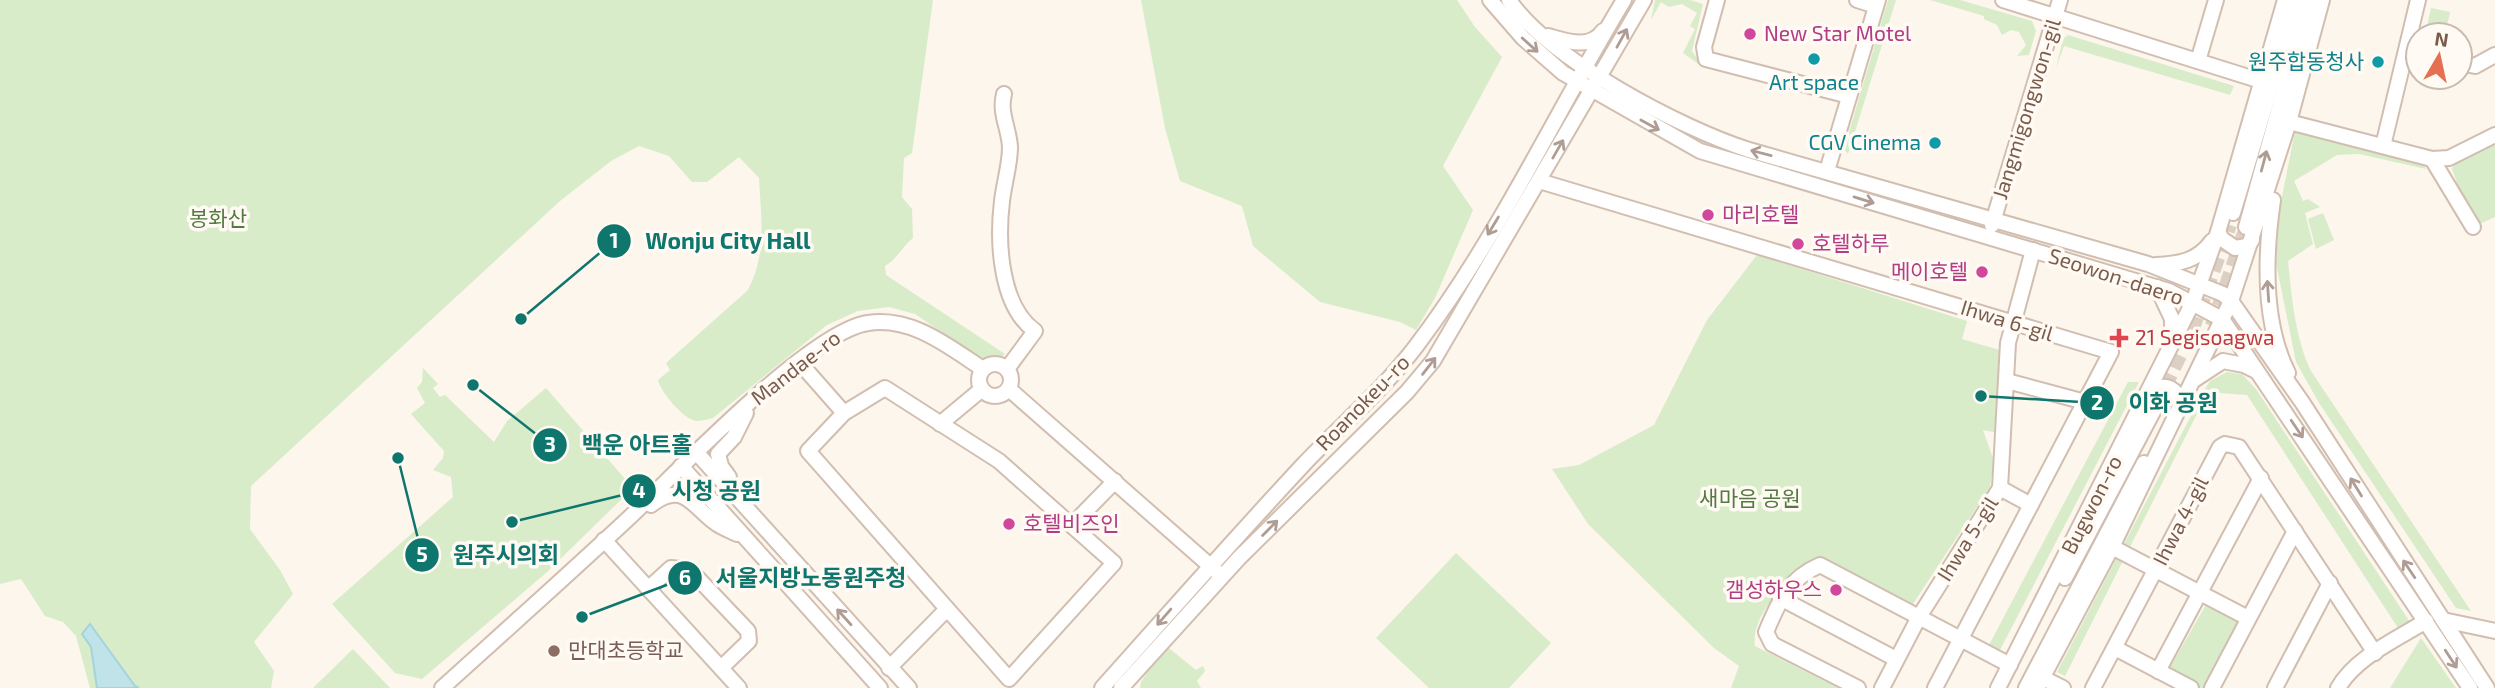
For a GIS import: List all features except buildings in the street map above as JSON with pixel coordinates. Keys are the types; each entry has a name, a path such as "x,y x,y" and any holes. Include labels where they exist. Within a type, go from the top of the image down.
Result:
{"street":[{"path":"1490,0 1523,38 1577,82"},
{"path":"1509,0 1538,33 1586,66"},
{"path":"1538,33 1572,42 1591,41 1600,36 1623,0"},
{"name":"Roanokeu-ro","path":"1123,687 1222,577 1407,393 1433,361 1644,0"},
{"path":"1717,0 1704,47 1706,60 1849,96"},
{"path":"1827,170 1877,3 1857,0"},
{"path":"2003,0 2261,81"},
{"name":"Jangmigongwon-gil","path":"1989,236 2060,0"},
{"path":"2198,61 2216,0"},
{"name":"Bugwon-ro","path":"2224,228 2261,81 2285,0"},
{"name":"Bugwon-ro","path":"1998,688 2150,392 2193,302 2224,228 2297,0"},
{"path":"2246,226 2309,0"},
{"name":"Bugwon-ro","path":"2008,688 2170,408 2193,381 2231,301 2278,161 2322,0"},
{"path":"2416,21 2418,0"},
{"name":"Roanokeu-ro","path":"1102,688 1209,565 1392,376 1417,346 1464,276 1614,16"},
{"path":"2474,66 2495,55"},
{"name":"Seowon-daero","path":"1586,66 1693,130 1749,150 1827,170 2148,264 2200,283 2231,301 2302,402 2487,688"},
{"path":"2383,146 2404,77"},
{"name":"Seowon-daero","path":"1577,82 1700,151 2157,287 2193,302 2222,319 2470,688"},
{"path":"1004,94 1001,105 1010,146 1000,232 1002,254 1012,303 1020,320 1035,331 1007,369"},
{"path":"2289,122 2432,159 2448,158 2495,135"},
{"path":"2432,159 2473,227"},
{"path":"2278,161 2270,222 2268,296 2284,366 2302,402"},
{"name":"Ihwa 6-gil","path":"1539,181 2111,352 1935,688"},
{"path":"2224,228 2222,239 2235,248 2247,246 2252,240"},
{"path":"2148,264 2178,264 2193,259 2206,251 2224,228"},
{"name":"Ihwa 5-gil","path":"1882,688 1919,617 2000,488 2012,323 2033,250"},
{"path":"1464,276 1480,284"},
{"path":"2157,287 2172,319 2173,331 2166,358"},
{"name":"Mandae-ro","path":"681,466 749,405 847,328 886,321 902,324 932,337 983,369"},
{"path":"2193,381 2223,361 2244,365 2259,373"},
{"path":"800,363 844,412"},
{"path":"996,364 1007,369 1011,376 1009,389 994,396 982,390 979,382 983,369 996,364"},
{"path":"2007,381 2085,402"},
{"path":"2150,392 2158,387 2169,387 2178,393 2170,408"},
{"path":"885,388 940,424 999,461 1114,563 1009,679 808,451 844,412 885,388"},
{"path":"1009,389 1222,577"},
{"path":"940,424 982,390"},
{"path":"749,405 734,437 720,449 718,459 757,520"},
{"name":"Bugwon-ro","path":"2040,683 2112,547 2170,408"},
{"name":"Bugwon-ro","path":"2026,688 2170,408"},
{"name":"Ihwa 4-gil","path":"2093,688 2220,447 2232,444 2239,447 2375,653"},
{"path":"696,452 909,688"},
{"path":"442,688 681,466 870,685"},
{"path":"2158,671 2260,478"},
{"path":"1072,525 1115,481"},
{"path":"2000,488 2031,505"},
{"path":"631,515 662,497 680,495 690,499 716,524 745,538"},
{"path":"2212,688 2295,531"},
{"path":"604,540 739,688"},
{"path":"2112,547 2248,618"},
{"path":"1857,688 1772,644 1766,632 1780,598 1798,577 1820,565 2010,665"},
{"path":"648,589 671,568 690,570 748,631 749,641 721,668"},
{"path":"2275,688 2330,583"},
{"path":"1780,598 1896,659"},
{"path":"889,667 947,609"},
{"path":"2444,620 2495,631"},
{"path":"2338,688 2346,675 2426,621"},
{"path":"2115,648 2190,688"},
{"path":"2040,683 2063,688"}],"green space":[{"name":"봉화산","path":"0,0 933,0 912,153 904,158 902,197 912,209 913,238 885,266 886,275 1005,354 990,365 915,314 889,307 858,311 827,325 713,418 698,421 691,419 673,404 658,380 670,370 666,363 748,290 760,249 759,178 739,157 707,182 692,182 669,156 639,146 611,161 560,201 251,486 250,529 280,570 293,594 254,642 274,671 271,688 90,688 76,636 63,622 45,616 21,579 0,584"},
{"path":"1141,0 1457,0 1475,27 1502,57 1443,166 1473,210 1435,298 1416,330 1400,322 1320,302 1253,246 1242,206 1180,181 1165,128"},
{"path":"1655,0 1690,0 1703,4 1692,51 1704,68 1683,53 1695,29 1690,26 1697,13 1682,4 1669,7 1661,2 1651,20"},
{"path":"1888,0 1896,0 1848,154 1844,149"},
{"path":"1930,0 1960,0 2032,21 2036,31 2029,55 2017,56 2026,45 2019,32 2011,30 2002,35 1997,25 1984,19 1984,16"},
{"path":"2431,8 2450,12 2448,21 2428,21"},
{"path":"2068,35 2234,86 2230,95 2064,46 2056,68 2063,39"},
{"path":"2295,131 2421,160 2426,169 2359,154 2337,155 2294,181 2303,201 2308,199 2320,207 2305,213 2313,244 2288,261 2298,331 2311,371 2471,611 2456,608 2319,403 2296,362 2276,263 2279,212"},
{"path":"2495,142 2495,217 2473,227 2452,169 2455,163"},
{"path":"2323,213 2334,240 2316,249 2308,219"},
{"name":"새마음 공원","path":"1757,255 1967,321 1962,339 2003,351 1998,433 1983,430 1994,461 1990,487 1913,604 1861,581 1805,565 1771,601 1758,623 1755,646 1838,688 1731,688 1739,666 1714,648 1588,524 1552,469 1579,465 1654,425 1707,320"},
{"path":"423,368 438,384 433,388 440,397 445,395 494,442 507,421 546,388 633,488 547,572 422,679 395,673 332,604 453,497 451,477 433,470 443,458 444,451 411,414 425,403 417,388 422,382"},
{"path":"2227,372 2242,374 2256,389 2410,622 2409,626 2398,628 2247,395 2219,393 2205,398 2065,676 2057,672 2205,389 2210,381"},
{"path":"2128,382 2139,382 2000,650 1996,650 1989,645"},
{"path":"1456,553 1551,643 1509,688 1429,688 1376,638"},
{"path":"2207,603 2240,623 2205,688 2201,688 2169,669"},
{"path":"2421,638 2456,688 2390,688"},
{"path":"1165,645 1196,670 1203,666 1205,671 1197,681 1201,688 1140,688 1141,682"},
{"path":"353,649 390,688 313,688"}],"water":[{"path":"90,624 139,688 97,688 91,647 82,634"}],"tunnel":[{"path":"2156,406 2193,328 2230,225"},
{"path":"2212,326 2246,227"}],"place":[{"name":"New Star Motel","path":"1750,34"},
{"name":"Art space","path":"1814,59"},
{"name":"원주합동청사","path":"2378,62"},
{"name":"CGV Cinema","path":"1935,143"},
{"name":"마리호텔","path":"1708,215"},
{"name":"호텔하루","path":"1798,244"},
{"name":"메이호텔","path":"1982,272"},
{"name":"Wonju City Hall","path":"521,319"},
{"name":"21 Segisoagwa","path":"2119,338"},
{"name":"백운 아트홀","path":"473,385"},
{"name":"이화 공원","path":"1981,396"},
{"name":"원주시의회","path":"398,458"},
{"name":"시청 공원","path":"512,522"},
{"name":"호텔비즈인","path":"1009,524"},
{"name":"갬성하우스","path":"1836,590"},
{"name":"서울지방노동원주청","path":"582,617"},
{"name":"만대초등학교","path":"554,651"}]}
